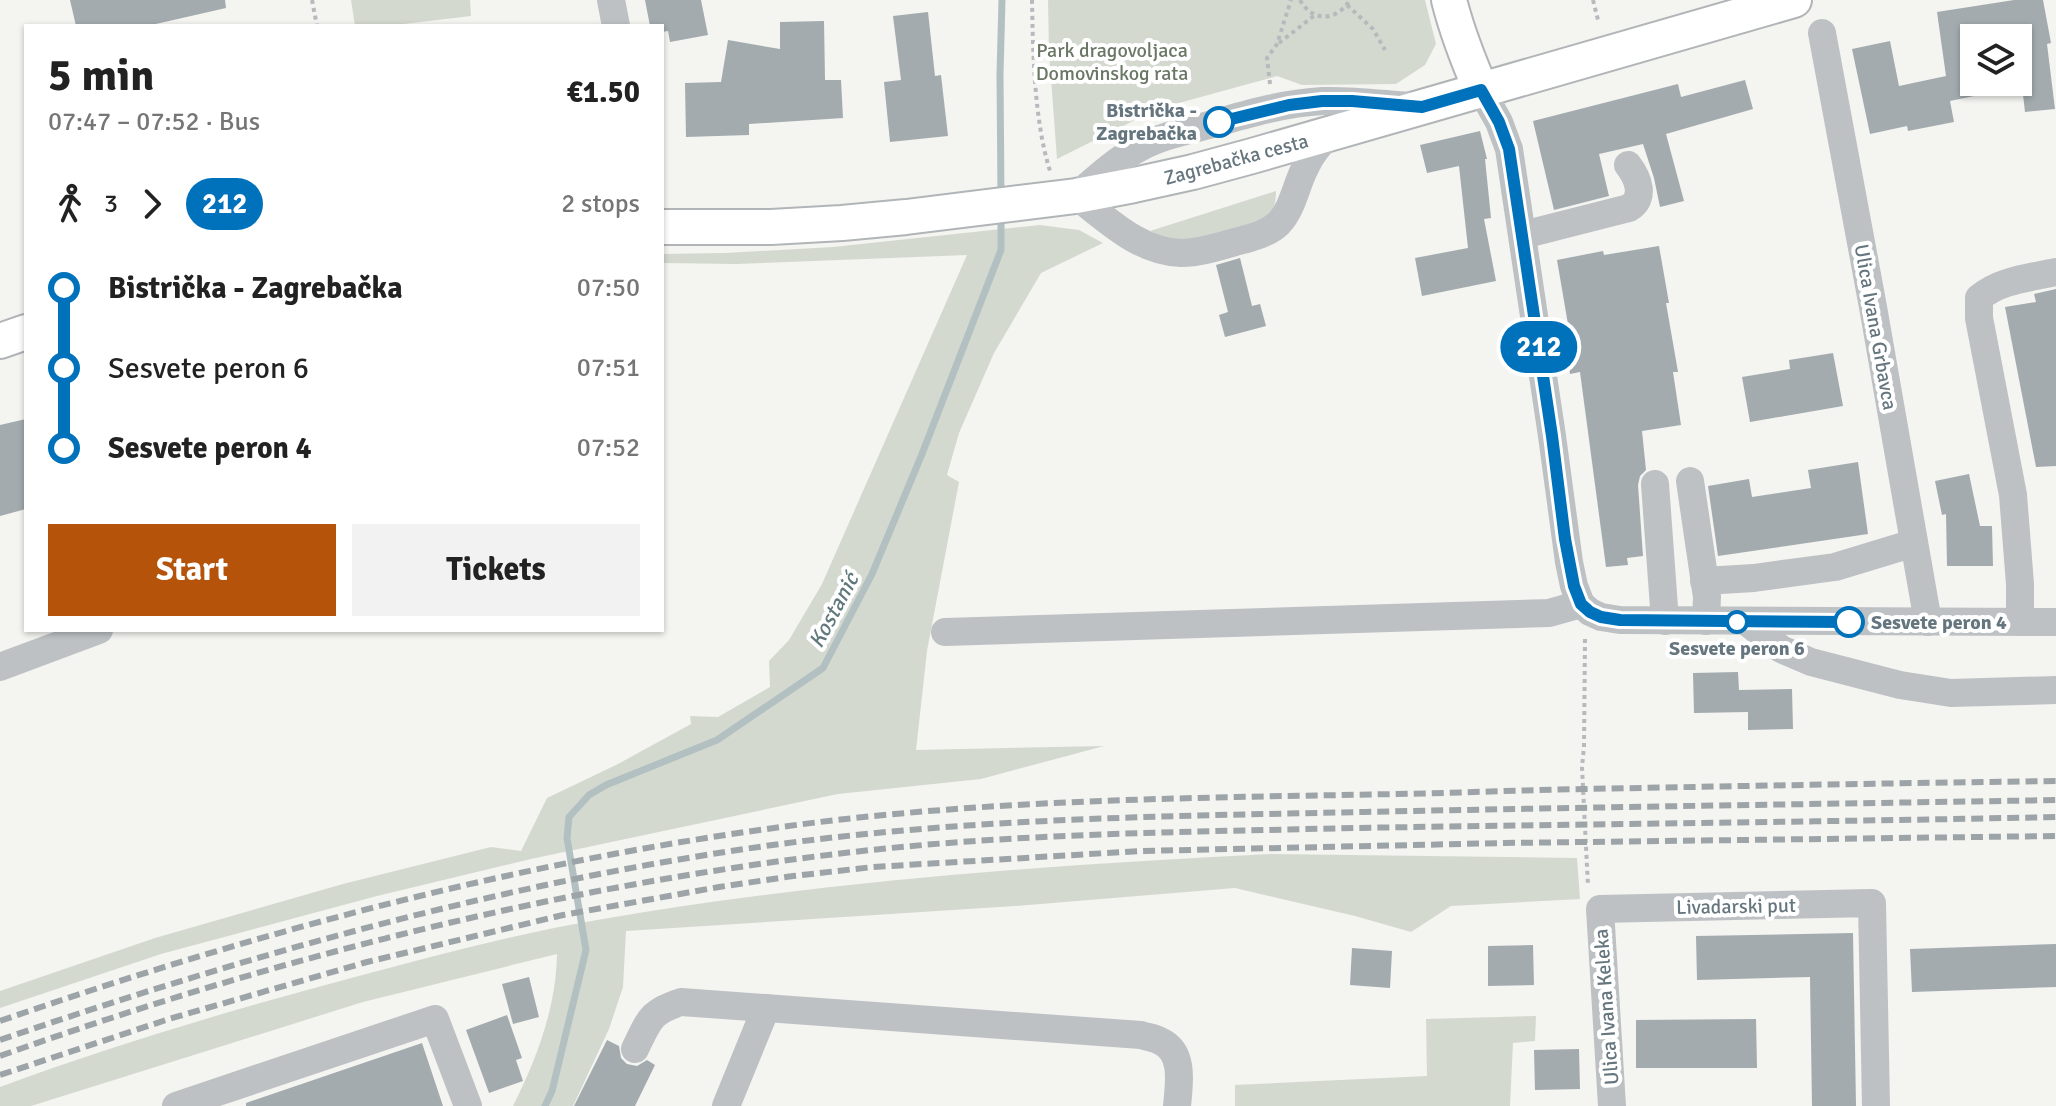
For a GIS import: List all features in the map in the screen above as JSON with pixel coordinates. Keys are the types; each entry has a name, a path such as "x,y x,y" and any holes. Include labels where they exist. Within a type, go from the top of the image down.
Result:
{"main road":[{"path":"1449,0 1456,29 1481,90"},
{"name":"Zagrebačka cesta","path":"664,227 771,227 842,223 1076,196 1193,172 1794,0"},
{"path":"0,341 24,333"}],"street":[{"path":"611,0 616,24"},
{"name":"Ulica Ivana Grbavca","path":"1822,33 1928,622"},
{"path":"1481,90 1499,122 1509,149 1569,562 1581,604 1601,617 1620,620 2056,622"},
{"path":"1330,133 1314,151 1288,211 1278,224 1261,234 1205,250 1181,253 1141,243 1076,196 1141,146 1242,116 1322,101 1422,107"},
{"path":"1523,235 1636,204 1638,187 1628,165"},
{"path":"2020,622 2013,495 1979,318 1979,298 1990,288 2056,272"},
{"path":"1690,481 1704,581 1706,621"},
{"path":"1655,484 1665,621"},
{"path":"1704,581 1835,567 1914,543"},
{"path":"945,632 1496,616 1549,613 1581,604"},
{"path":"1747,622 1781,649 1811,662 1884,682 1951,693 2056,690"},
{"path":"0,667 94,632"},
{"name":"Livadarski put","path":"1594,902 1872,903 1876,1106"},
{"name":"Ulica Ivana Keleka","path":"1594,902 1612,1106"},
{"path":"635,1049 652,1016 663,1008 681,1002 1141,1035 1162,1041 1174,1054 1180,1069 1177,1106"},
{"path":"726,1106 766,1008"},
{"path":"176,1106 435,1019 468,1106"}],"path":[{"path":"312,0 317,24"},
{"path":"1032,0 1033,54 1043,150 1050,171"},
{"path":"1277,44 1291,0"},
{"path":"1300,0 1315,15 1324,16 1341,11 1348,2 1373,29 1385,50"},
{"path":"1593,0 1598,20"},
{"path":"1270,84 1267,58 1277,44 1315,15"},
{"path":"1594,902 1585,850 1582,767 1585,639 1597,639"}],"green space":[{"path":"351,0 470,0 471,16 403,24 355,24"},
{"name":"Park dragovoljaca Domovinskog rata","path":"1048,0 1425,0 1436,44 1425,65 1396,84 1302,85 1277,76 1157,109 1057,159"},
{"path":"1276,191 1270,215 1252,224 1174,240 1164,239 1150,231"},
{"path":"1040,225 1079,230 1103,243 1041,273 994,353 959,433 947,475 959,482 927,651 916,750 1104,746 981,779 838,794 531,859 377,896 161,954 0,1008 0,991 155,938 343,884 491,847 521,851 547,798 691,724 690,716 718,717 770,687 769,661 789,640 822,584 967,255 736,264 664,263 664,254 833,247"},
{"path":"1271,854 1577,858 1580,899 1451,906 1411,932 1235,888 1015,906 626,931 623,987 609,1029 573,1106 513,1106 544,1032 553,994 557,954 363,1002 31,1106 0,1106 0,1087 132,1042 386,969 572,925 769,894 936,876"},
{"path":"1536,1016 1535,1041 1513,1043 1510,1106 1235,1106 1235,1085 1427,1076 1426,1019"}],"building":[{"path":"70,0 225,0 226,8 156,24 76,24"},
{"path":"645,0 701,0 708,35 670,42 668,31 664,32 664,24 650,24"},
{"path":"2014,0 2043,0 2051,43 2047,44 2055,109 2025,112 2023,96 2032,96 2032,24 1960,24 1960,96 1974,96 1950,101 1954,122 1908,131 1907,126 1870,134 1852,49 1890,41 1899,86 1946,76 1937,12"},
{"path":"928,12 935,76 941,75 948,136 890,142 884,82 901,80 893,16"},
{"path":"824,21 825,80 841,80 843,118 749,124 749,135 686,137 685,83 721,82 728,40 780,49 780,22"},
{"path":"1745,80 1753,109 1666,134 1684,201 1660,207 1643,144 1599,154 1609,196 1554,210 1533,121 1678,84 1681,97"},
{"path":"1480,131 1487,159 1491,218 1484,219 1496,281 1422,296 1415,258 1468,248 1459,166 1427,173 1420,145"},
{"path":"1659,246 1678,372 1673,372 1681,425 1642,431 1646,470 1640,476 1638,485 1643,556 1627,558 1628,565 1606,567 1580,372 1570,374 1565,337 1570,336 1557,260 1603,251 1604,255"},
{"path":"1240,258 1252,306 1260,304 1266,326 1225,337 1219,315 1228,312 1216,265"},
{"path":"2056,289 2056,466 2036,467 2005,307 2036,302 2034,294"},
{"path":"1833,353 1843,406 1750,422 1742,377 1790,369 1789,360"},
{"path":"24,419 24,510 0,516 0,425"},
{"path":"1858,462 1868,534 1718,556 1708,486 1749,479 1752,497 1811,488 1808,470"},
{"path":"1969,474 1980,526 1992,526 1993,566 1947,566 1946,514 1942,515 1935,481"},
{"path":"1738,672 1739,690 1792,689 1793,729 1748,730 1748,712 1694,713 1693,673"},
{"path":"1853,933 1856,1106 1812,1106 1810,977 1697,980 1696,936"},
{"path":"2056,944 2056,987 1912,992 1910,949"},
{"path":"1533,945 1534,985 1488,986 1488,946"},
{"path":"1352,948 1392,951 1390,988 1350,985"},
{"path":"529,977 539,1017 513,1024 502,984"},
{"path":"507,1015 522,1058 516,1060 523,1081 489,1093 466,1030"},
{"path":"1756,1019 1757,1068 1636,1068 1636,1020"},
{"path":"607,1040 619,1046 621,1058 627,1064 637,1066 647,1060 655,1065 635,1106 574,1106"},
{"path":"422,1043 443,1106 246,1106 246,1103"},
{"path":"1579,1049 1580,1089 1535,1090 1534,1050"}],"waterway":[{"name":"Kostanić","path":"1001,198 1002,0"},
{"name":"Kostanić","path":"545,1106 552,1091 586,950 567,838 569,817 589,795 606,785 717,740 823,668 872,574 922,454 1001,250 1001,214"}],"railway":[{"path":"0,1021 192,959 386,904 582,860 681,842 858,818 1011,805 1165,799 2056,781"},
{"path":"0,1040 288,949 483,899 681,859 853,835 1145,817 2056,800"},
{"path":"0,1056 209,987 421,930 636,884 853,852 978,841 1167,832 2056,817"},
{"path":"0,1075 169,1019 367,962 563,915 793,876 873,867 1141,851 2056,836"}],"bus line":[{"name":"212","path":"1219,122 1289,105 1322,101 1422,107 1481,90 1499,122 1509,149 1569,562 1581,604 1601,617 1620,620 1849,622"}],"place":[{"name":"Bistrička - Zagrebačka","path":"1219,122"},
{"name":"Sesvete peron 6","path":"1737,622"},
{"name":"Sesvete peron 4","path":"1849,622"}]}
